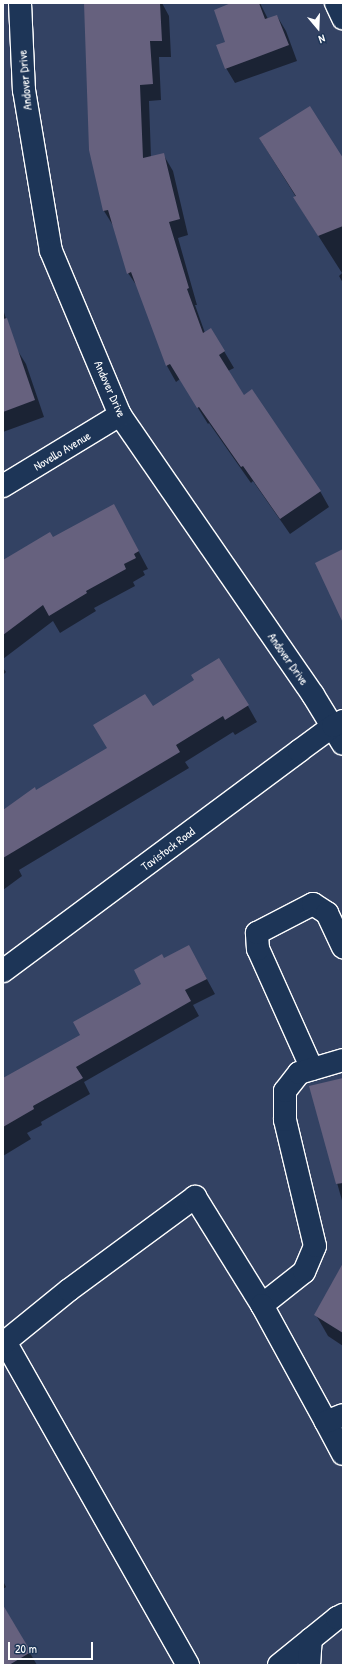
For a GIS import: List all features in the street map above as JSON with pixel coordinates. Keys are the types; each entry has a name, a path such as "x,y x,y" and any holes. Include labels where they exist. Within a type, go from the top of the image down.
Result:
{"street":[{"name":"Andover Drive","path":"20,3 24,90 51,250 120,415 340,730"},
{"path":"336,3 343,18"},
{"name":"Novello Avenue","path":"3,486 120,415"},
{"name":"Tavistock Road","path":"3,971 340,730"},
{"path":"312,1069 258,949 257,933 313,904 327,913 343,947"},
{"path":"262,1305 304,1272 315,1246 285,1120 285,1091 299,1073 343,1060"},
{"path":"188,1665 5,1342 69,1290 195,1197 335,1418 343,1454"},
{"path":"279,1665 337,1618 343,1615"},
{"path":"309,1665 311,1639"}],"building":[{"path":"84,3 160,3 162,41 150,41 153,84 140,85 143,158 164,153 180,219 169,222 189,288 187,289 203,333 211,328 225,351 219,355 244,395 252,389 321,491 280,519 199,407 197,408 170,364 166,366 131,272 127,274 108,210 103,211 89,150"},
{"path":"231,3 259,3 265,19 277,15 289,45 225,69 216,45 225,42 214,10"},
{"path":"310,106 343,158 343,226 318,236 293,197 296,196 259,138"},
{"path":"7,318 35,400 3,412 3,319"},
{"path":"114,504 139,551 134,554 136,558 124,564 126,569 86,591 87,593 49,616 43,605 3,635 3,560 50,532 53,537"},
{"path":"343,549 343,623 315,563"},
{"path":"219,658 249,705 225,720 223,716 176,745 180,752 3,858 3,810 35,787 36,790 107,748 93,725 145,694 153,706 194,680 191,675"},
{"path":"189,945 207,979 185,990 191,1001 76,1067 83,1078 33,1106 34,1109 3,1127 3,1078 80,1035 73,1022 141,984 134,970 162,954 164,958"},
{"path":"343,1078 343,1183 336,1184 309,1086"},
{"path":"343,1263 343,1333 314,1315"},
{"path":"3,1605 31,1652 9,1665 3,1665"}]}
